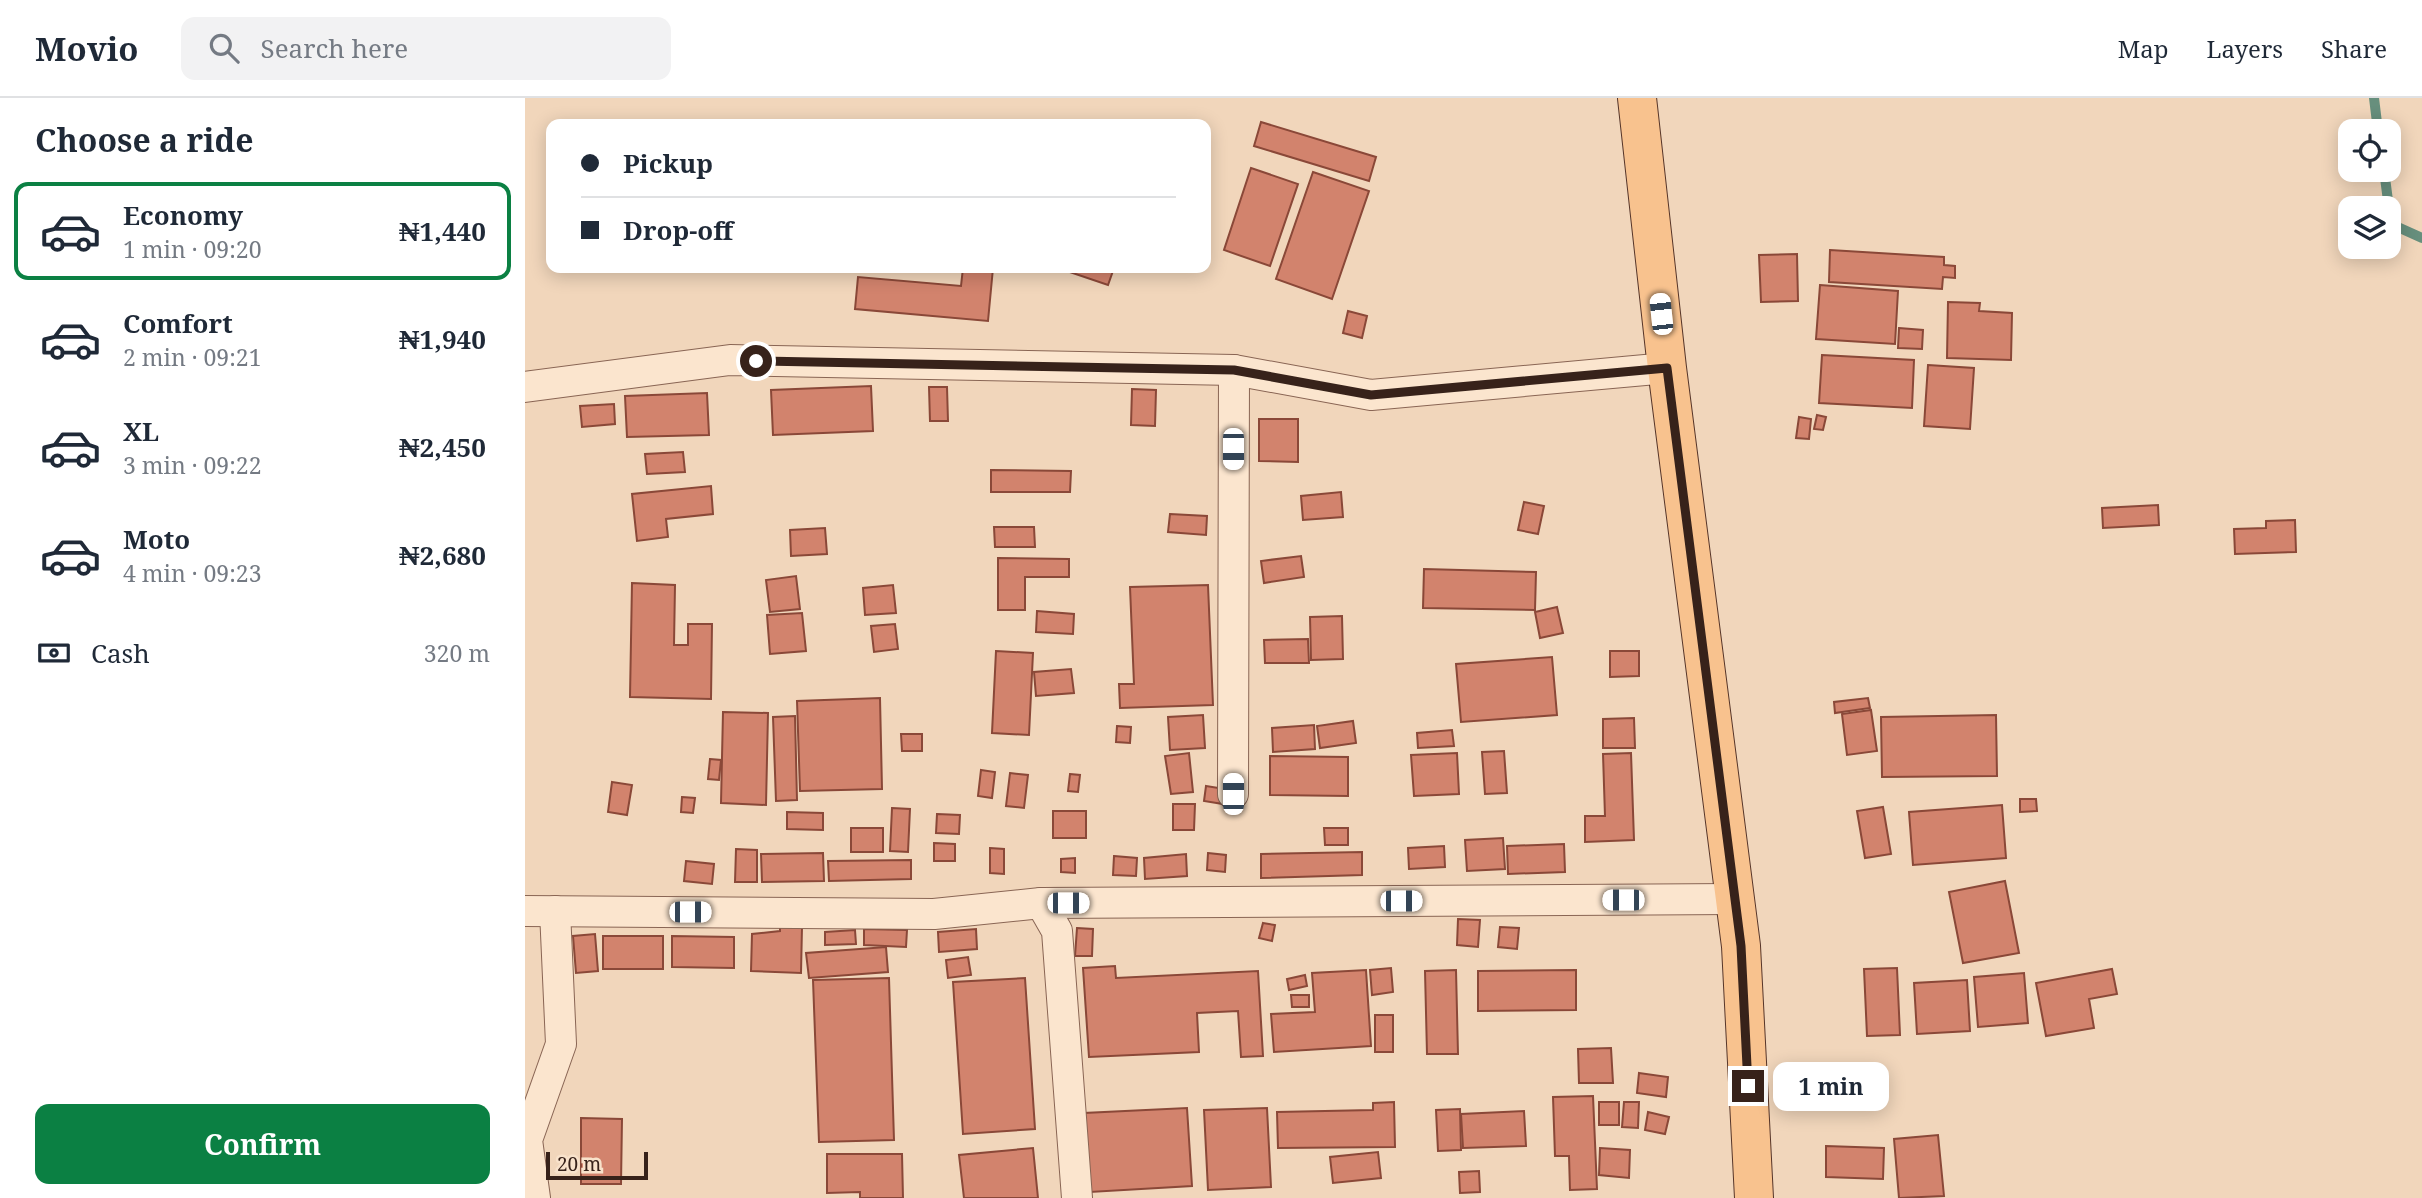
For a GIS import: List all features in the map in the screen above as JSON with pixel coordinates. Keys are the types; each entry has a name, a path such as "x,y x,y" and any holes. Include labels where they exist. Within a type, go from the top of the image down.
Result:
{"main road":[{"path":"1637,98 1667,368 1741,946 1753,1198"}],"street":[{"path":"525,387 730,360 1234,370 1371,395 1667,368"},
{"path":"1233,794 1234,370"},
{"path":"525,911 933,914 1041,903 1734,899"},
{"path":"1041,903 1058,931 1077,1198"},
{"path":"535,1198 527,1140 561,1044 555,911"}],"building":[{"path":"1261,122 1376,157 1369,181 1254,146"},
{"path":"1251,168 1298,184 1270,266 1224,250"},
{"path":"1313,172 1369,191 1332,299 1276,279"},
{"path":"1830,250 1944,257 1944,265 1955,266 1955,278 1943,277 1942,289 1829,282"},
{"path":"1797,254 1798,301 1761,302 1759,255"},
{"path":"962,273 993,273 988,321 855,309 858,277 961,286"},
{"path":"1073,273 1112,273 1108,285"},
{"path":"1820,285 1898,291 1895,344 1816,339"},
{"path":"1948,302 1980,303 1979,311 2012,313 2011,360 1947,358"},
{"path":"1348,311 1367,316 1362,338 1343,333"},
{"path":"1899,328 1923,330 1922,349 1898,348"},
{"path":"1822,355 1914,360 1912,408 1819,403"},
{"path":"1928,365 1974,368 1970,429 1924,426"},
{"path":"871,386 873,431 773,435 771,390"},
{"path":"929,387 947,387 948,421 930,421"},
{"path":"1132,389 1156,390 1155,426 1131,425"},
{"path":"707,393 709,435 627,437 625,396"},
{"path":"614,404 615,424 582,427 580,406"},
{"path":"1817,415 1826,417 1823,430 1814,429"},
{"path":"1799,417 1811,419 1809,439 1796,438"},
{"path":"1259,419 1298,419 1298,462 1259,461"},
{"path":"683,452 685,472 647,474 645,454"},
{"path":"991,470 1071,471 1070,492 991,492"},
{"path":"711,486 713,514 666,519 668,537 637,541 632,494"},
{"path":"1341,492 1343,517 1303,520 1301,496"},
{"path":"1524,502 1544,506 1538,534 1518,530"},
{"path":"2158,505 2159,525 2103,528 2102,508"},
{"path":"1170,514 1207,516 1206,535 1168,532"},
{"path":"2295,520 2296,552 2235,554 2234,529 2266,528 2266,521"},
{"path":"994,527 1034,527 1035,547 995,547"},
{"path":"825,528 827,554 791,556 790,530"},
{"path":"1301,556 1304,577 1264,583 1261,561"},
{"path":"998,558 1069,559 1069,577 1025,577 1025,610 998,610"},
{"path":"1424,569 1536,572 1535,610 1423,608"},
{"path":"796,576 800,609 770,612 766,580"},
{"path":"632,583 675,585 674,645 688,645 688,624 712,624 711,699 630,697"},
{"path":"893,585 896,613 865,615 863,588"},
{"path":"1208,585 1213,705 1120,708 1119,684 1134,684 1130,587"},
{"path":"1557,607 1563,633 1540,638 1535,612"},
{"path":"1037,611 1074,614 1073,634 1036,632"},
{"path":"802,613 806,651 770,654 767,615"},
{"path":"1342,616 1343,659 1311,660 1310,617"},
{"path":"895,624 898,649 874,652 871,626"},
{"path":"1308,639 1309,663 1265,663 1264,640"},
{"path":"996,651 1033,653 1029,735 992,733"},
{"path":"1610,651 1639,651 1639,676 1610,677"},
{"path":"1552,657 1557,715 1461,722 1456,664"},
{"path":"1071,669 1074,693 1036,696 1034,672"},
{"path":"880,698 882,789 800,791 797,701"},
{"path":"1868,698 1870,708 1835,713 1834,702"},
{"path":"1871,710 1877,751 1847,755 1842,714"},
{"path":"723,712 768,713 766,805 721,803"},
{"path":"1203,715 1205,748 1170,750 1168,717"},
{"path":"1996,715 1997,776 1882,777 1881,717"},
{"path":"795,716 797,800 776,801 773,717"},
{"path":"1634,718 1635,748 1603,748 1603,719"},
{"path":"1353,721 1356,743 1320,748 1317,726"},
{"path":"1314,725 1315,749 1273,752 1272,728"},
{"path":"1117,726 1131,727 1130,743 1116,742"},
{"path":"1452,730 1454,746 1418,748 1417,733"},
{"path":"901,734 922,734 922,751 902,751"},
{"path":"1504,751 1507,793 1485,794 1482,752"},
{"path":"1189,753 1193,792 1171,794 1165,756"},
{"path":"1457,753 1459,794 1414,796 1411,755"},
{"path":"1631,753 1634,840 1585,842 1585,816 1605,816 1603,754"},
{"path":"1270,756 1348,757 1348,796 1270,795"},
{"path":"710,759 721,760 719,780 708,779"},
{"path":"981,770 995,772 992,798 978,796"},
{"path":"1010,773 1028,775 1024,808 1006,806"},
{"path":"1070,774 1080,775 1078,792 1068,791"},
{"path":"612,782 632,785 627,815 608,812"},
{"path":"1206,786 1225,789 1223,804 1204,801"},
{"path":"682,797 695,798 693,813 681,812"},
{"path":"2020,799 2036,799 2037,811 2020,812"},
{"path":"1173,804 1195,804 1194,830 1173,830"},
{"path":"2002,805 2006,858 1913,865 1909,812"},
{"path":"1883,807 1891,854 1865,858 1857,811"},
{"path":"892,808 910,809 908,852 890,851"},
{"path":"1053,811 1086,811 1086,838 1053,838"},
{"path":"787,812 823,813 823,830 787,829"},
{"path":"937,814 960,815 959,834 936,833"},
{"path":"851,828 883,828 883,852 851,852"},
{"path":"1324,828 1348,828 1348,845 1325,845"},
{"path":"1503,838 1505,869 1467,871 1465,840"},
{"path":"934,843 955,844 955,861 934,861"},
{"path":"1564,844 1565,872 1508,874 1507,846"},
{"path":"1444,846 1445,867 1409,869 1408,848"},
{"path":"990,848 1004,849 1004,874 990,873"},
{"path":"736,849 757,850 757,882 735,882"},
{"path":"1362,852 1362,875 1261,878 1261,854"},
{"path":"823,853 824,881 762,882 761,854"},
{"path":"1208,853 1226,855 1225,872 1207,870"},
{"path":"1186,854 1187,876 1145,879 1144,858"},
{"path":"1114,856 1137,858 1136,876 1113,875"},
{"path":"1075,858 1075,873 1061,872 1061,859"},
{"path":"911,860 911,879 829,881 828,861"},
{"path":"686,861 714,864 712,884 684,881"},
{"path":"2005,881 2019,953 1963,963 1949,892"},
{"path":"1458,919 1480,920 1478,947 1457,945"},
{"path":"1263,923 1275,925 1272,941 1259,938"},
{"path":"780,927 802,927 801,973 751,971 752,934 780,931"},
{"path":"1500,927 1519,928 1517,949 1498,947"},
{"path":"1077,928 1093,929 1092,956 1075,956"},
{"path":"864,929 907,930 906,947 864,945"},
{"path":"976,929 977,949 939,952 938,932"},
{"path":"855,930 856,944 825,945 825,932"},
{"path":"595,934 598,971 576,973 573,936"},
{"path":"603,936 663,936 663,969 603,969"},
{"path":"672,936 734,937 734,968 672,967"},
{"path":"886,947 888,972 809,978 806,953"},
{"path":"968,957 971,975 948,978 946,960"},
{"path":"1115,966 1116,978 1258,971 1263,1056 1241,1057 1238,1011 1197,1013 1199,1052 1089,1057 1083,968"},
{"path":"1391,968 1393,992 1372,995 1370,970"},
{"path":"1897,968 1900,1035 1867,1036 1864,969"},
{"path":"2112,969 2117,994 2089,999 2094,1028 2046,1036 2036,983"},
{"path":"1366,970 1371,1046 1274,1052 1271,1014 1315,1012 1312,973"},
{"path":"1456,970 1458,1054 1427,1054 1425,971"},
{"path":"1576,970 1576,1010 1478,1011 1478,971"},
{"path":"2024,973 2028,1023 1978,1027 1974,977"},
{"path":"1305,975 1307,986 1289,990 1287,979"},
{"path":"889,978 894,1140 819,1142 813,980"},
{"path":"1025,978 1035,1129 963,1134 953,982"},
{"path":"1967,980 1970,1031 1917,1034 1914,983"},
{"path":"1291,995 1309,995 1309,1007 1292,1007"},
{"path":"1375,1015 1393,1015 1393,1052 1375,1052"},
{"path":"1611,1048 1613,1083 1579,1083 1578,1049"},
{"path":"1639,1073 1668,1077 1666,1097 1637,1093"},
{"path":"1593,1096 1597,1189 1570,1190 1569,1156 1555,1156 1553,1097"},
{"path":"1394,1102 1395,1147 1278,1148 1277,1112 1373,1110 1373,1103"},
{"path":"1599,1102 1619,1102 1619,1125 1599,1125"},
{"path":"1624,1102 1639,1102 1638,1128 1622,1127"},
{"path":"1187,1108 1192,1186 1090,1192 1084,1113"},
{"path":"1267,1108 1271,1187 1208,1190 1204,1110"},
{"path":"1460,1109 1461,1150 1438,1151 1436,1110"},
{"path":"1524,1111 1526,1146 1463,1148 1461,1114"},
{"path":"1648,1112 1669,1117 1665,1134 1645,1130"},
{"path":"581,1118 622,1119 621,1184 581,1184"},
{"path":"1938,1135 1944,1196 1899,1198 1894,1139"},
{"path":"1826,1146 1884,1148 1883,1179 1826,1177"},
{"path":"1033,1148 1038,1198 964,1198 959,1155"},
{"path":"1600,1148 1630,1150 1629,1178 1599,1175"},
{"path":"1378,1152 1381,1178 1333,1183 1330,1157"},
{"path":"827,1154 902,1154 903,1198 860,1198 860,1192 827,1193"},
{"path":"1479,1171 1480,1192 1460,1193 1459,1172"}],"waterway":[{"path":"2374,98 2377,119"},
{"path":"2386,182 2391,224 2422,238"}],"route":[{"path":"756,361 1234,370 1371,395 1667,368 1741,946 1748,1086"}]}
